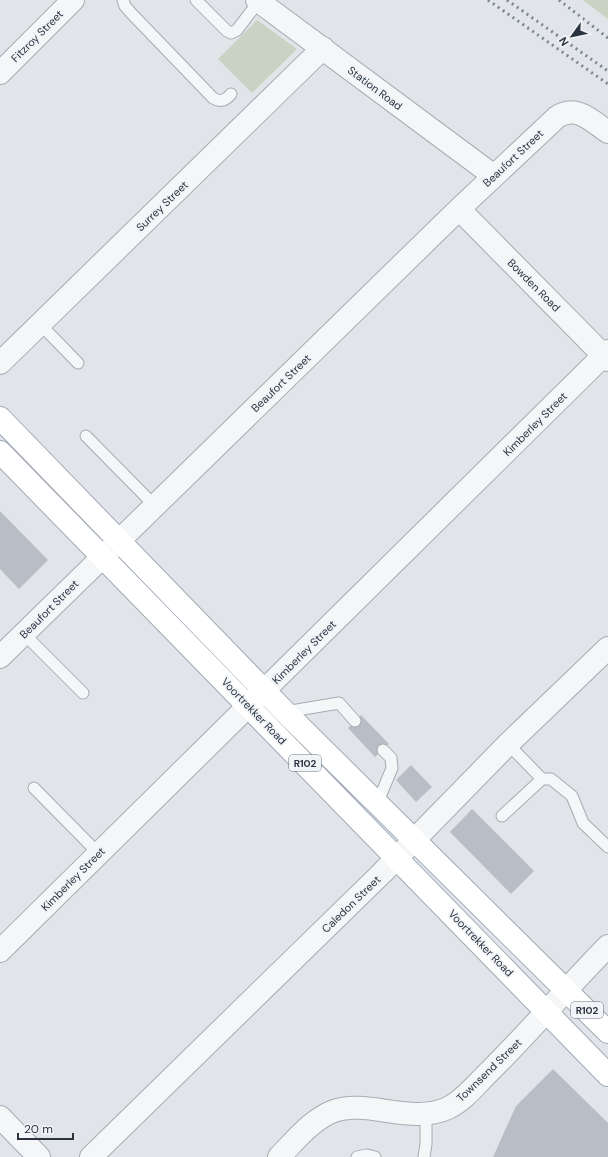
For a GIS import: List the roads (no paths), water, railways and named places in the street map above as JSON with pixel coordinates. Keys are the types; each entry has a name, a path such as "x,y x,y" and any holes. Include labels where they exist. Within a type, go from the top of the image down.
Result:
{"main road":[{"name":"Voortrekker Road","path":"0,418 285,712 608,1032"},
{"name":"Voortrekker Road","path":"0,452 608,1075"}],"street":[{"name":"Fitzroy Street","path":"0,73 73,0"},
{"name":"Station Road","path":"258,1 494,176"},
{"name":"Surrey Street","path":"0,363 323,48"},
{"name":"Beaufort Street","path":"0,657 459,209 557,117 570,111 584,115 608,132"},
{"name":"Bowden Road","path":"459,209 607,356"},
{"name":"Kimberley Street","path":"0,952 607,356"},
{"name":"Caledon Street","path":"91,1157 397,858 508,744 608,648"},
{"name":"Townsend Street","path":"279,1157 317,1121 334,1111 349,1108 411,1114 426,1113 438,1111 457,1102 532,1029 566,989 608,946"},
{"path":"0,1117 39,1157"}],"lane":[{"path":"123,0 128,10 213,98 223,101 231,94"},
{"path":"196,0 227,31 231,33 237,30 258,1"},
{"path":"40,324 78,363"},
{"path":"86,436 155,506"},
{"path":"24,634 83,693"},
{"path":"285,712 338,703 355,721"},
{"path":"508,744 542,779"},
{"path":"377,804 392,768 391,758 383,750"},
{"path":"502,816 542,779 551,779 558,783 572,796 583,823 608,847"},
{"path":"34,788 99,854"},
{"path":"424,1157 426,1144 426,1113"},
{"path":"357,1157 367,1155 376,1157"}],"railway":[{"path":"488,0 608,84"},
{"path":"507,0 608,71"},
{"path":"559,0 608,38"}]}
